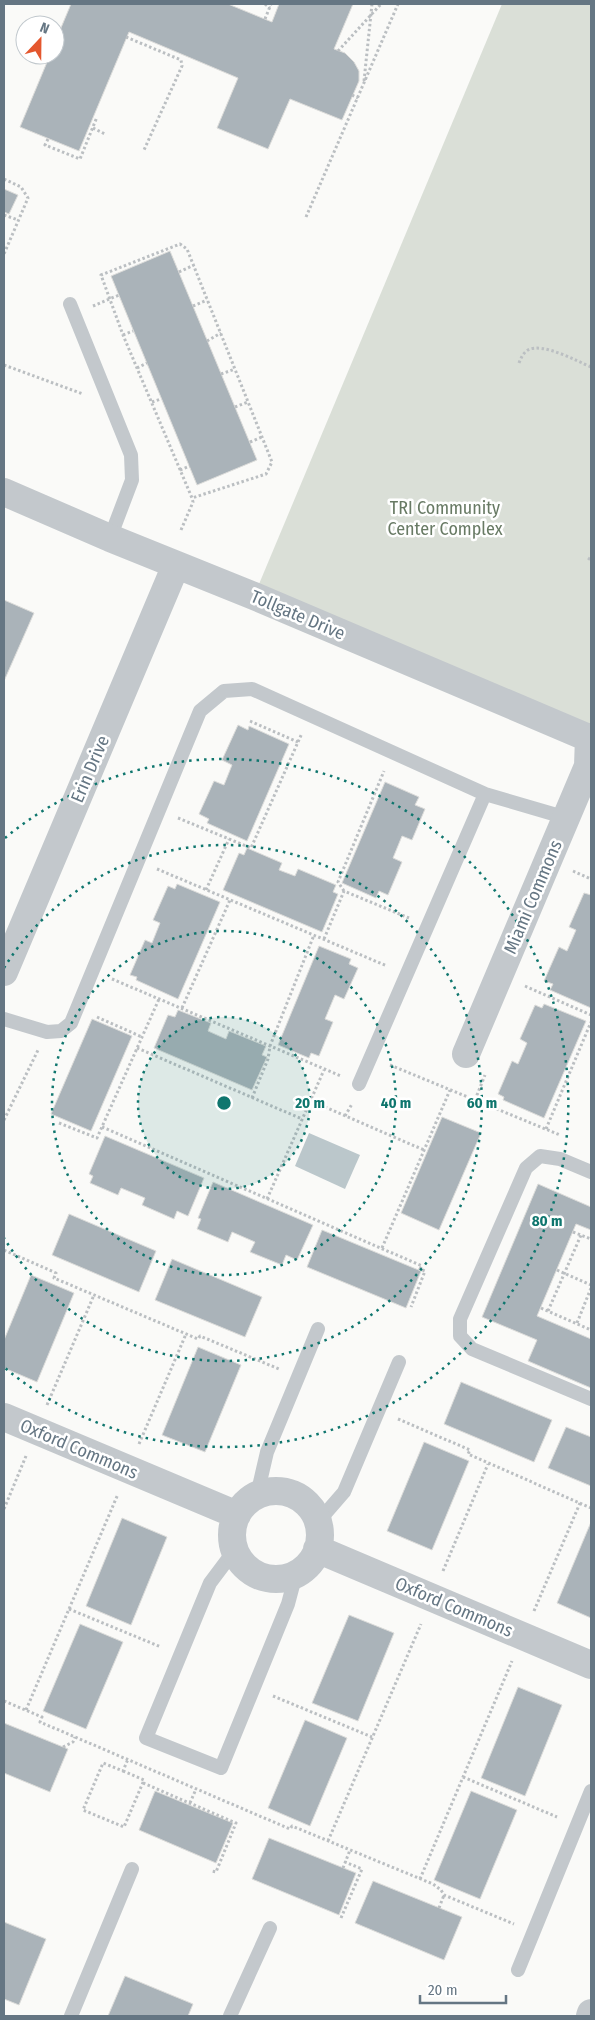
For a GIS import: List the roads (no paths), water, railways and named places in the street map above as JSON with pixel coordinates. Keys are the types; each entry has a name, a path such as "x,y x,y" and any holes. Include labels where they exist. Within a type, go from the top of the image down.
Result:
{"street":[{"name":"Tollgate Drive","path":"4,492 110,538 590,736"},
{"name":"Erin Drive","path":"4,972 176,565"},
{"name":"Miami Commons","path":"466,1054 588,766 590,736"},
{"name":"Oxford Commons","path":"4,1417 237,1515"},
{"path":"272,1492 287,1493 301,1500 311,1509 318,1523 319,1538 317,1550 308,1565 296,1574 281,1579 266,1578 254,1574 242,1564 234,1551 231,1536 237,1515 244,1504 257,1495 272,1492"},
{"name":"Oxford Commons","path":"317,1550 591,1665"}],"lane":[{"path":"70,304 131,455 132,480 110,538"},
{"path":"4,1019 47,1032 61,1031 71,1023 200,711 224,691 252,689 485,794 567,818"},
{"path":"360,1084 485,794"},
{"path":"591,1172 560,1159 540,1156 526,1168 460,1319 460,1336 472,1350 591,1400"},
{"path":"257,1495 267,1452 318,1329"},
{"path":"318,1523 344,1492 399,1362"},
{"path":"234,1551 210,1583 146,1738 221,1768 288,1604 296,1574"},
{"path":"518,1970 591,1791"},
{"path":"71,2016 132,1869"},
{"path":"230,2016 270,1928"}],"park label":[{"name":"TRI Community Center Complex","path":"445,518"}]}
